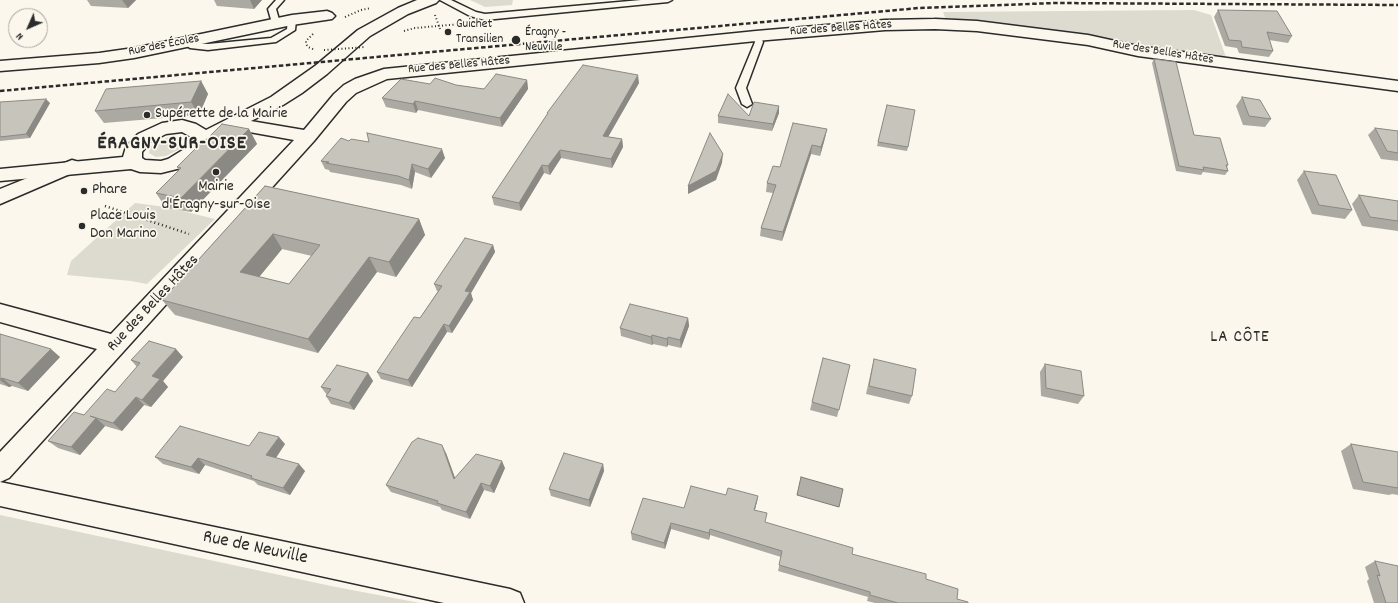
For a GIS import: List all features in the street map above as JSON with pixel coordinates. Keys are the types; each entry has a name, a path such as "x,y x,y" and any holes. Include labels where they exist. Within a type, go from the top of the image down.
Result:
{"street":[{"path":"196,133 263,101 309,71 359,30 414,0"},
{"path":"134,156 140,141 152,133 172,127 196,133 233,124 296,89 364,33 383,21 431,0"},
{"name":"Rue des Écoles","path":"0,66 99,58 134,53 292,20 327,16"},
{"name":"Rue des Belles Hâtes","path":"0,470 308,137 340,98 350,89 384,74 756,36 885,25 935,24 977,26 1088,40 1138,51 1398,86"},
{"path":"233,124 308,137"},
{"path":"134,156 140,166 150,167 174,164 193,152 199,145 196,133"},
{"path":"0,174 72,166 134,156"},
{"path":"0,197 72,166"},
{"path":"0,313 116,345"},
{"name":"Rue de Neuville","path":"0,494 510,603"}],"lane":[{"path":"276,24 272,9 280,0"},
{"path":"444,0 473,14 485,17 668,0"},
{"path":"190,41 190,45 208,47 273,40 290,30 292,20"},
{"path":"747,104 741,88 759,42 756,36"}],"path":[{"path":"311,18 312,25 316,30 306,41 306,44 311,49 324,50 365,47 371,45"},
{"path":"399,33 415,28 463,24"},
{"path":"105,206 212,242"}],"shaded area":[{"path":"470,0 513,0 512,5 485,7"},
{"path":"1194,10 1211,15 1227,60 946,20 943,12"},
{"path":"169,137 179,138 182,140 183,143 180,149 166,156 156,157 149,153 150,147 154,143"},
{"path":"135,203 166,207 215,219 147,284 67,275 71,261"},
{"path":"801,477 843,489 839,507 797,495"},
{"path":"0,515 331,586 420,603 0,603"}],"building":[{"path":"1218,10 1277,11 1292,36 1267,32 1273,51 1242,47 1241,41 1229,40"},
{"path":"1154,59 1176,62 1194,135 1220,138 1228,165 1226,165 1228,171 1203,167 1204,170 1179,166"},
{"path":"583,65 638,75 603,136 622,139 611,159 560,150 548,166 542,165 519,203 492,197 547,113"},
{"path":"496,74 527,80 500,118 415,101 413,104 382,98 401,79 430,84 435,78 456,85 484,89"},
{"path":"201,81 191,102 95,111 106,89"},
{"path":"728,94 749,116 754,102 779,106 773,124 718,116"},
{"path":"1242,97 1260,100 1271,119 1249,116"},
{"path":"46,99 26,134 0,137 0,102"},
{"path":"887,105 915,110 908,147 878,142"},
{"path":"793,123 827,129 821,147 812,145 783,232 761,228 776,185 767,183 773,166 780,167"},
{"path":"222,124 249,129 181,198 156,193 181,168 177,167 199,145 198,142 207,139"},
{"path":"1375,128 1398,131 1398,153 1387,151"},
{"path":"367,133 442,149 428,169 412,164 409,180 398,176 321,161 341,138 349,141 351,139 369,142"},
{"path":"710,133 723,154 716,171 688,186"},
{"path":"1304,171 1336,175 1352,210 1319,205"},
{"path":"265,186 419,219 389,262 369,257 308,339 162,300","holes":["273,234 320,245 289,284 240,272"]},
{"path":"1359,195 1398,201 1398,221 1370,217"},
{"path":"465,238 493,245 465,291 470,292 449,326 444,324 408,380 377,372 414,317 420,318 442,286 434,284"},
{"path":"630,304 688,318 680,340 668,337 667,339 652,335 651,337 620,328"},
{"path":"0,334 51,349 18,383 2,378 0,379"},
{"path":"149,341 176,349 152,376 160,379 142,400 136,397 113,423 90,416 96,418 71,447 48,441 74,412 84,415 107,389 115,392 140,363 131,360"},
{"path":"823,358 850,365 839,410 812,402"},
{"path":"874,359 916,369 912,396 869,386"},
{"path":"1045,364 1081,371 1084,396 1046,388"},
{"path":"337,365 368,373 349,403 326,396 331,389 321,387"},
{"path":"180,426 249,446 259,432 279,437 266,455 299,464 283,488 251,478 252,476 198,458 191,467 155,457"},
{"path":"418,438 442,445 454,479 476,454 502,461 490,486 481,483 466,512 437,503 438,501 386,485 412,442"},
{"path":"1351,444 1398,452 1398,488 1363,482"},
{"path":"564,453 603,464 589,500 549,489"},
{"path":"691,486 726,495 728,488 758,496 754,510 767,513 765,522 853,548 852,554 926,574 926,579 958,589 957,599 968,603 898,603 870,595 870,592 779,565 782,551 710,529 709,533 671,523 664,543 631,533 643,498 684,508"},
{"path":"1375,561 1398,566 1398,603 1386,603 1377,575 1380,576"}],"railway":[{"path":"0,91 919,8 1056,3 1398,5"}],"place":[{"name":"Guichet Transilien","path":"448,32"},
{"name":"Éragny - Neuville","path":"516,40"},
{"name":"Supérette de la Mairie","path":"147,115"},
{"name":"Mairie d'Éragny-sur-Oise","path":"216,172"},
{"name":"Phare","path":"84,191"},
{"name":"Place Louis Don Marino","path":"82,226"}],"district":[{"name":"ÉRAGNY-SUR-OISE","path":"172,145"},
{"name":"LA CÔTE","path":"1240,339"}]}
